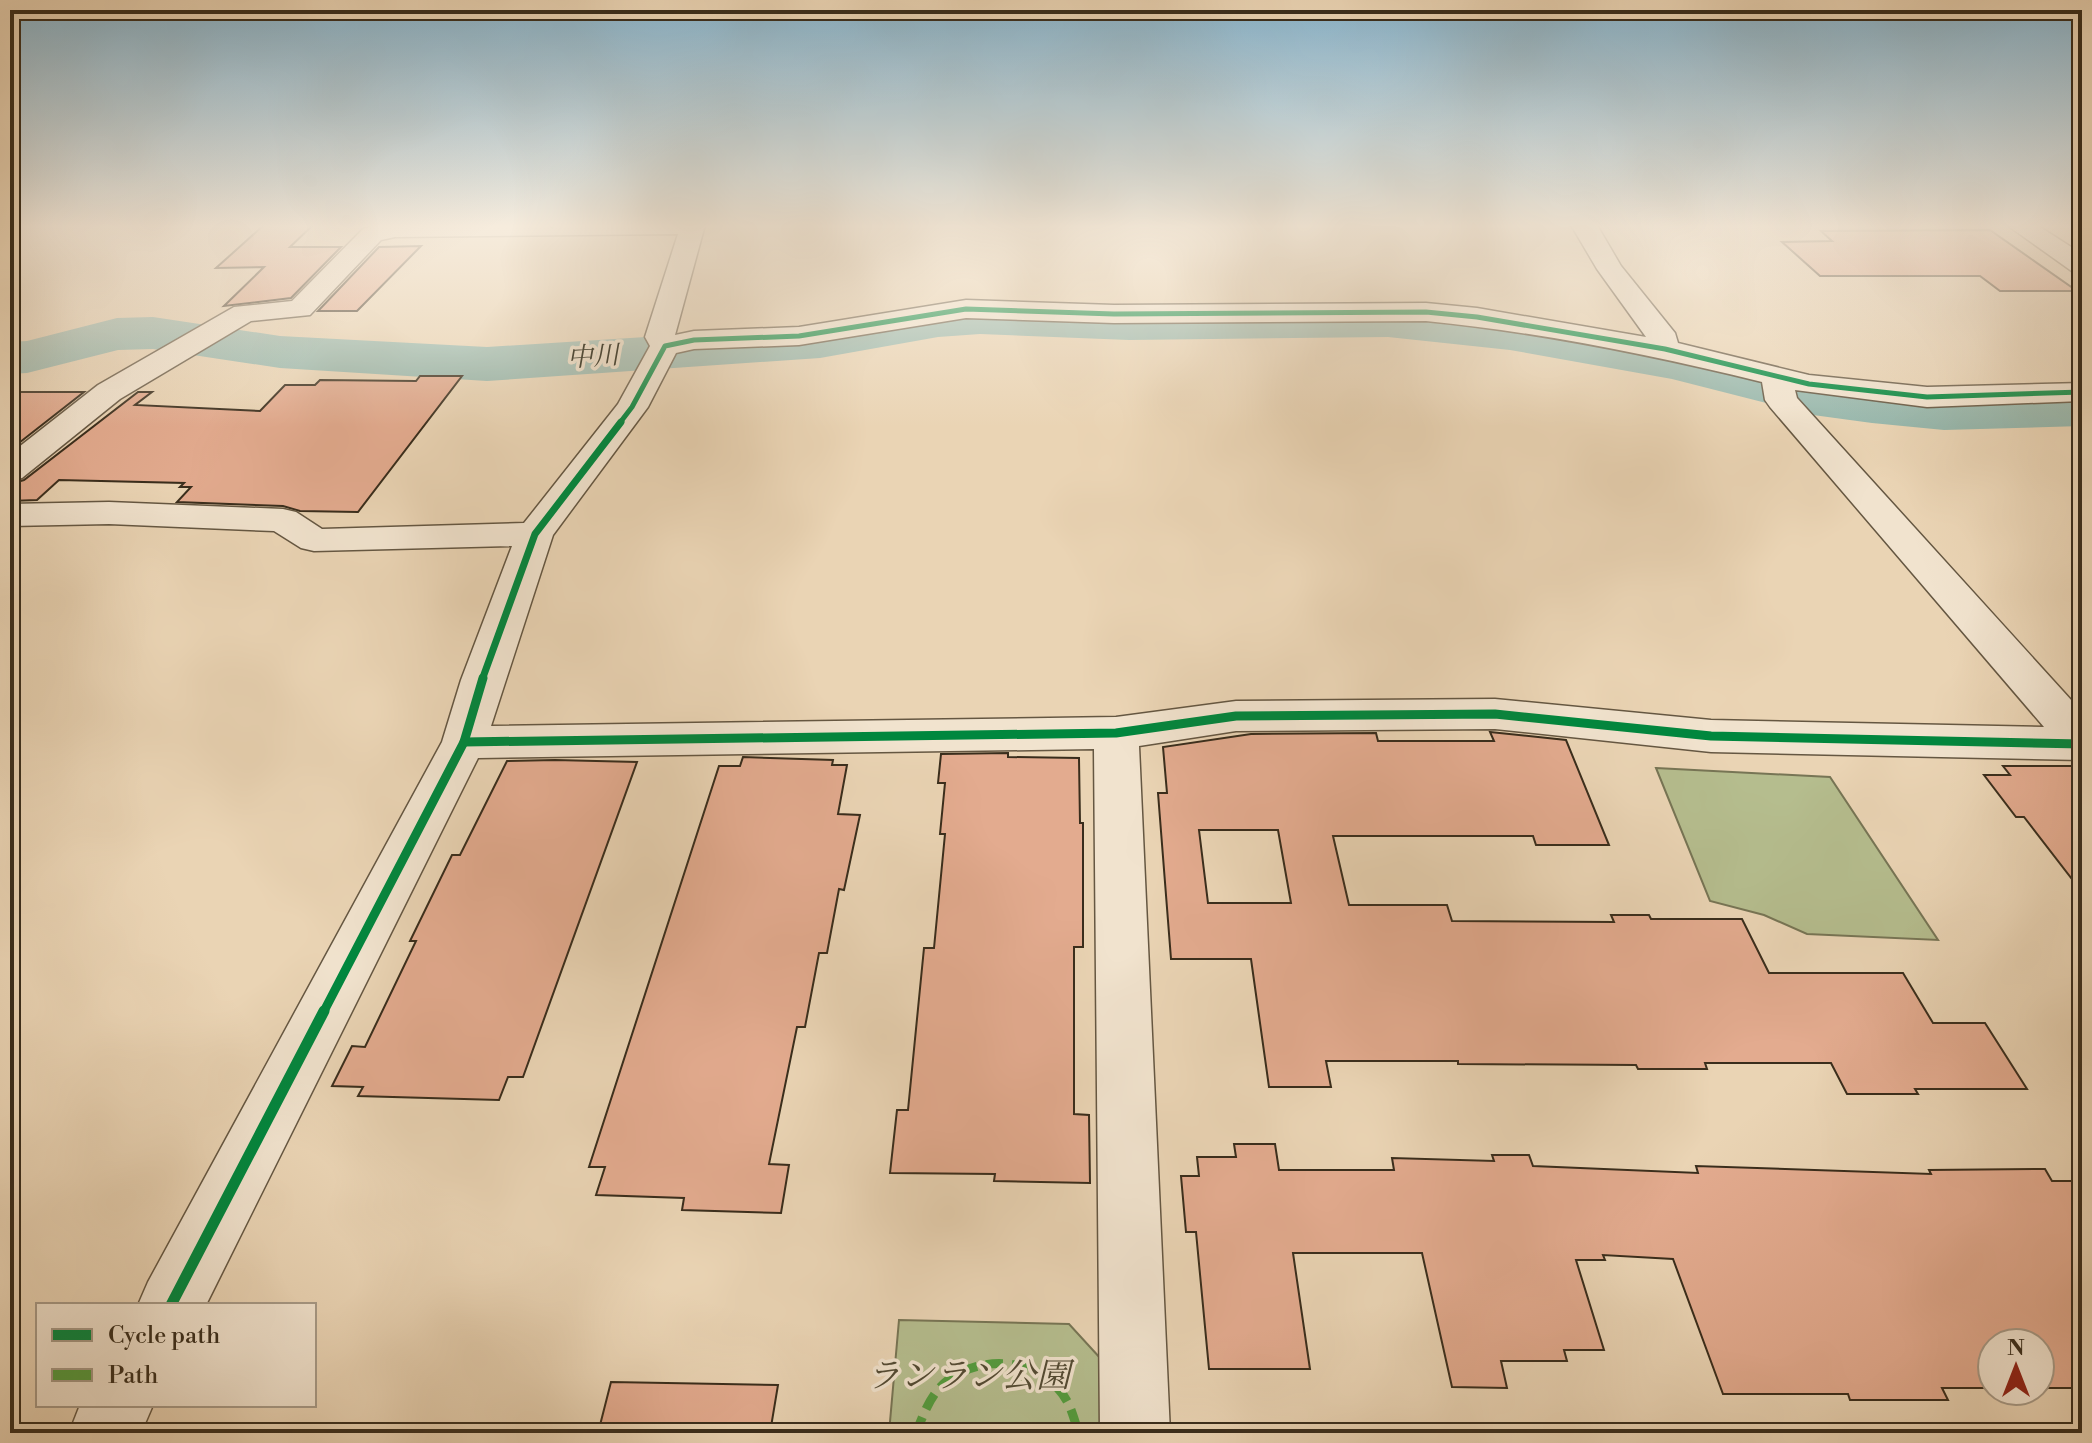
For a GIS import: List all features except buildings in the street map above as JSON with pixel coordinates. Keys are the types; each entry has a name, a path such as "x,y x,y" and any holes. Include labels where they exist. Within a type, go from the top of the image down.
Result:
{"street":[{"path":"10,471 109,392 244,313 300,309 316,292"},
{"path":"665,346 660,337 673,292"},
{"path":"1628,292 1660,333 1665,349"},
{"path":"172,1303 464,742 482,680 535,534 632,407 665,346 694,340 799,336 966,309 1114,314 1426,312 1477,317 1665,349 1809,384 1927,397 2082,392"},
{"path":"1777,376 1781,400 2082,743"},
{"path":"10,440 48,440"},
{"path":"10,515 109,513 283,520 314,540 535,534"},
{"path":"464,742 1116,733 1236,716 1495,714 1711,736 2082,743"},
{"path":"1116,733 1135,1433"},
{"path":"104,1433 117,1407"}],"green space":[{"path":"1656,768 1830,777 1938,940 1807,934 1764,915 1710,901"},
{"name":"ランラン公園","path":"899,1320 1069,1324 1101,1359 1103,1433 889,1433"}],"waterway":[{"name":"中川","path":"10,358 27,357 117,334 153,333 280,352 487,364 820,342 938,321 980,318 1129,324 1388,321 1510,334 1675,363 1813,398 1872,406 1944,412 2082,408"}],"marked path":[{"path":"916,1433 928,1403 947,1381 971,1367 998,1362 1024,1367 1048,1380 1067,1402 1079,1433"}],"cycle path":[{"path":"172,1303 464,742 482,680 535,534 632,407 665,346 694,340 799,336 966,309 1114,314 1426,312 1477,317 1665,349 1809,384 1927,397 2082,392"},
{"path":"464,742 1116,733 1236,716 1495,714 1711,736 2082,744"}]}
